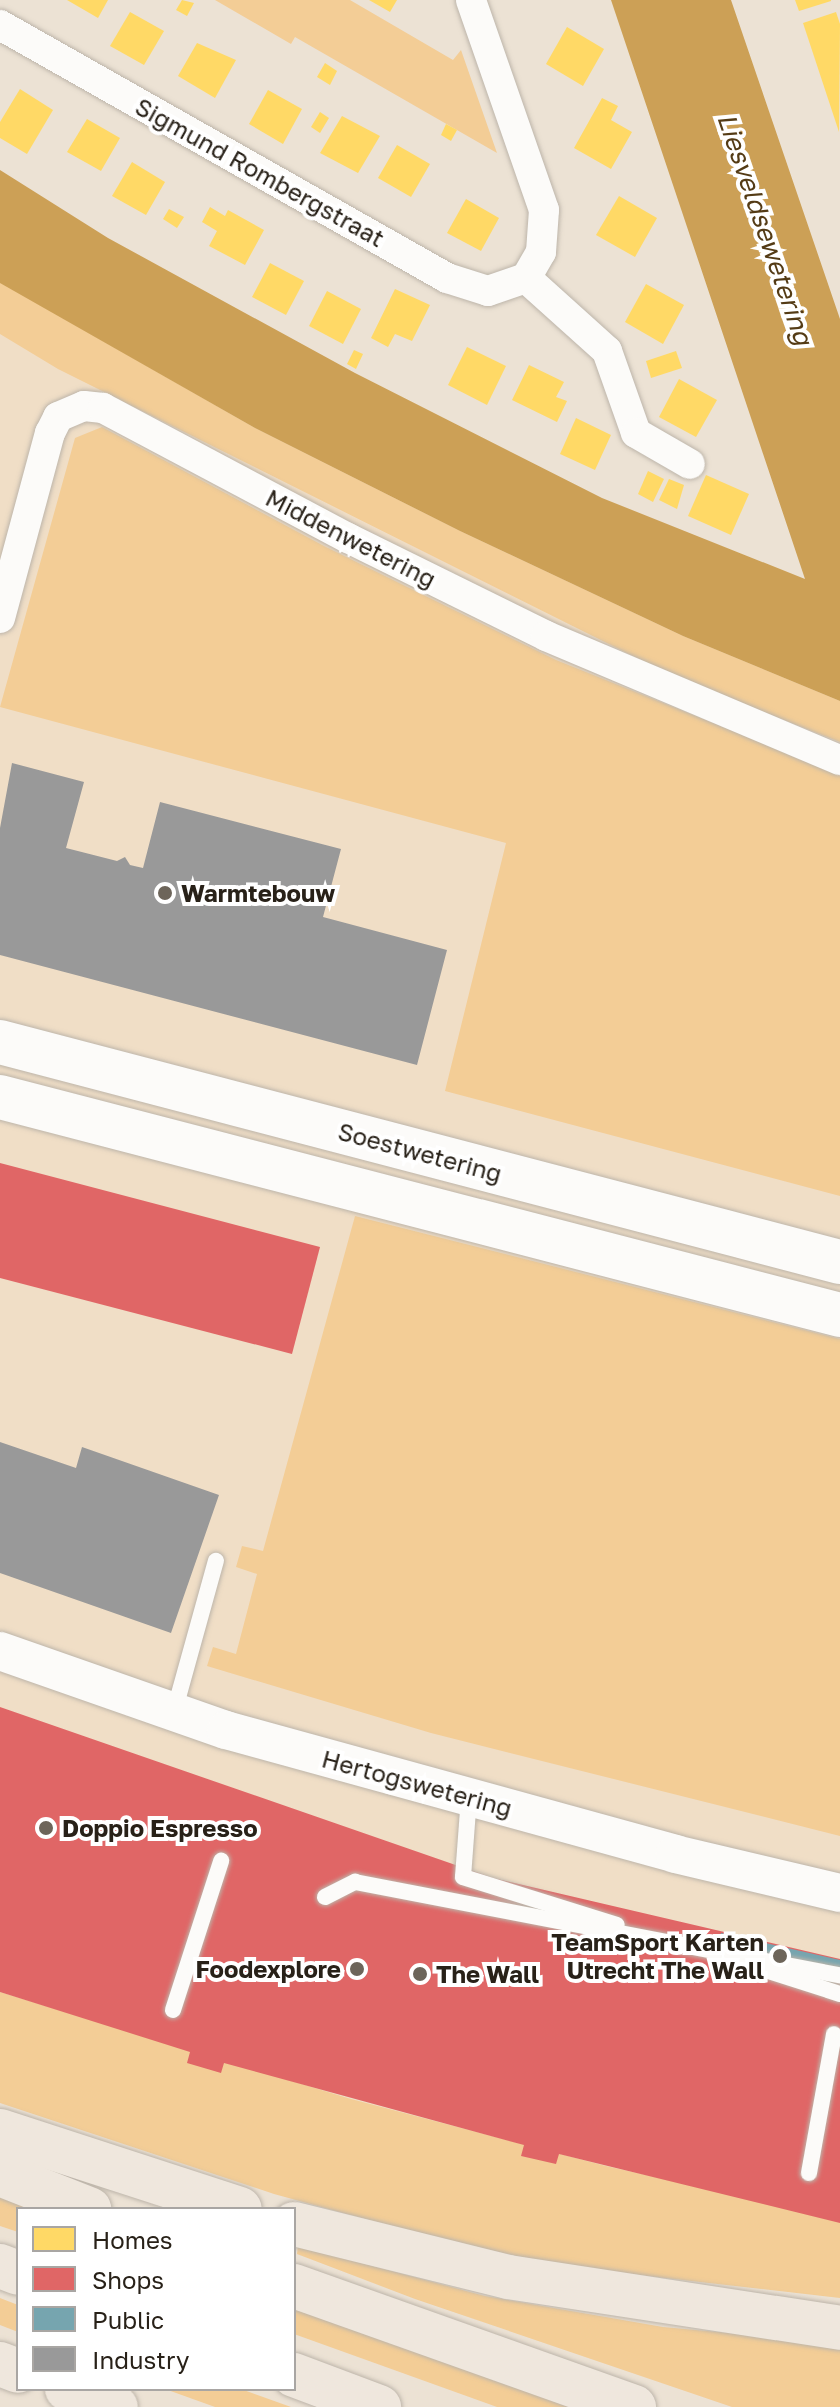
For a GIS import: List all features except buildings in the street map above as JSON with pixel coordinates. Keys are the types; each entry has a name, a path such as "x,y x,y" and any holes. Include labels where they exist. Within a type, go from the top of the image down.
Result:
{"highway":[{"path":"0,2131 234,2207"},
{"path":"0,2174 84,2207"},
{"path":"296,2224 508,2277 840,2328"},
{"path":"296,2287 634,2407"},
{"path":"296,2376 379,2407"},
{"path":"72,2391 116,2407"}],"main road":[{"name":"Soestwetering","path":"0,1042 840,1262"},
{"path":"0,1097 840,1315"}],"street":[{"path":"471,0 544,210 541,252 526,278 607,351 636,433 690,464"},
{"name":"Sigmund Rombergstraat","path":"0,25 447,278 488,291 526,278"},
{"name":"Middenwetering","path":"0,618 4,586 58,417 84,406 103,408 348,538 546,636 840,760"},
{"name":"Hertogswetering","path":"0,1651 174,1712 469,1797 840,1893"}],"lane":[{"path":"174,1712 216,1561"},
{"path":"469,1797 463,1877 840,1994"},
{"path":"173,2010 221,1861"},
{"path":"325,1897 355,1882 840,1975"},
{"path":"809,2173 834,2034"}],"shaded area":[{"path":"215,0 350,0 453,60 461,50 497,153 295,37 291,44"},
{"path":"0,282 255,428 460,531 683,636 840,701 840,742 673,676 58,369 0,334"},
{"path":"0,283 49,312 840,676 840,2262 0,2048"},
{"path":"102,427 324,546 556,660 840,774 840,1196 445,1091 506,843 0,707 75,438"},
{"path":"355,1216 840,1339 840,1836 431,1733 207,1666 213,1647 236,1654 257,1574 236,1567 242,1546 263,1551"},
{"path":"0,1992 351,2099 606,2166 840,2219 840,2298 569,2267 438,2239 274,2194 0,2103"},
{"path":"0,2194 34,2207 16,2207 16,2231 0,2226"},
{"path":"298,2246 485,2296 663,2327 840,2343 840,2407 732,2407 415,2299 297,2254"},
{"path":"0,2298 16,2304 16,2331 0,2325"},
{"path":"296,2305 576,2407 497,2407 296,2335"},
{"path":"171,2391 247,2391 291,2407 215,2407"}],"water":[{"name":"Liesveldsewetering","path":"611,0 731,0 840,319 840,701 683,636 460,531 255,428 0,283 0,170 108,238 355,373 602,498 805,579"}],"place":[{"name":"Warmtebouw","path":"165,893"},
{"name":"Doppio Espresso","path":"46,1828"},
{"name":"TeamSport Karten Utrecht The Wall","path":"780,1956"},
{"name":"Foodexplore","path":"357,1969"},
{"name":"The Wall","path":"420,1974"}]}
